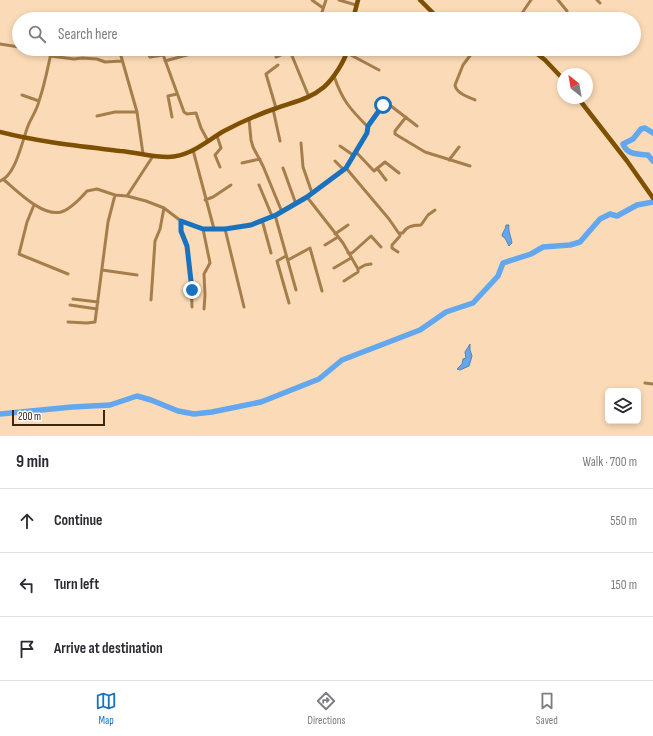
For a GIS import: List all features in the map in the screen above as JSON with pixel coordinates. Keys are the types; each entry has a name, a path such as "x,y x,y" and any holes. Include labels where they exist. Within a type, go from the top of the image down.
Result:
{"street":[{"path":"312,0 323,8"},
{"path":"322,12 326,0"},
{"path":"340,0 357,2 355,12"},
{"path":"420,0 432,12"},
{"path":"558,0 567,11"},
{"path":"597,0 600,3"},
{"path":"522,12 529,1"},
{"path":"0,44 12,46"},
{"path":"122,61 104,62 97,59 74,59 50,56 39,101 20,152 2,180 34,205 51,212 60,212 79,200 87,191 97,189 115,195 127,196 146,201 164,208 181,221 203,229 225,229 251,225 274,216 307,197 345,169 367,133 368,126 385,104 391,106 417,126"},
{"path":"121,56 137,112 143,154"},
{"path":"163,56 184,112 187,114 196,113 208,142"},
{"path":"165,61 183,56"},
{"path":"292,56 309,97"},
{"path":"0,132 24,138 79,147 153,156 173,156 193,150 224,131 249,119 275,108 309,97 324,87 334,76 344,56"},
{"path":"356,56 380,70"},
{"path":"470,56 463,65 455,88 475,100"},
{"path":"540,56 557,73"},
{"path":"278,65 266,74 275,108 280,141"},
{"path":"334,76 338,88 348,106 368,126"},
{"path":"172,117 168,96 177,94"},
{"path":"22,95 39,101"},
{"path":"583,104 627,161 653,198"},
{"path":"97,116 115,112 137,112"},
{"path":"406,117 395,131 395,134 425,152 470,166"},
{"path":"249,119 251,140 282,212"},
{"path":"217,136 221,148 215,155 220,167"},
{"path":"301,143 303,167 312,193"},
{"path":"340,146 353,156"},
{"path":"449,160 459,147"},
{"path":"193,150 214,229"},
{"path":"356,152 374,171 385,162 399,173"},
{"path":"127,196 153,156"},
{"path":"242,163 260,159"},
{"path":"335,161 345,169 389,219 399,233 400,236 392,244 392,248 398,252"},
{"path":"284,168 296,204"},
{"path":"377,168 386,180"},
{"path":"206,200 231,185"},
{"path":"259,185 274,216 296,290"},
{"path":"68,322 94,322 108,222 115,195"},
{"path":"307,197 336,235 358,269"},
{"path":"34,205 27,222 19,254 68,274"},
{"path":"151,300 155,241 160,229 164,208"},
{"path":"399,233 402,233 408,227 421,225 428,215 435,210"},
{"path":"262,220 271,253"},
{"path":"181,221 182,233 186,242 191,277 192,307"},
{"path":"325,245 348,225"},
{"path":"203,229 210,263 204,274 204,309"},
{"path":"225,229 244,307"},
{"path":"348,253 352,253 371,236 381,247"},
{"path":"288,260 310,248 322,291"},
{"path":"286,256 277,261 289,303"},
{"path":"334,268 351,258"},
{"path":"344,281 358,272 358,269 365,265 372,264"},
{"path":"102,270 137,275"},
{"path":"73,299 98,302"},
{"path":"70,305 96,308"},
{"path":"645,383 653,384"}],"water":[{"path":"506,225 509,225 512,243 509,246 505,238 502,236"},
{"path":"470,344 472,356 469,366 460,370 457,369 462,364 463,359 466,358 465,352"}],"waterway":[{"path":"653,133 645,128 641,129 633,139 623,144 630,152 648,155 653,161"},
{"path":"0,414 110,405 137,396 178,411 194,414 212,412 261,402 319,379 342,360 420,330 446,312 473,303 498,276 503,263 531,254 543,247 570,245 580,242 600,219 610,214 617,216 637,205 653,202"}],"route":[{"path":"192,290 187,246 181,231 181,221 203,229 225,229 251,225 282,212 307,197 346,168 367,133 368,126 383,105"}]}
